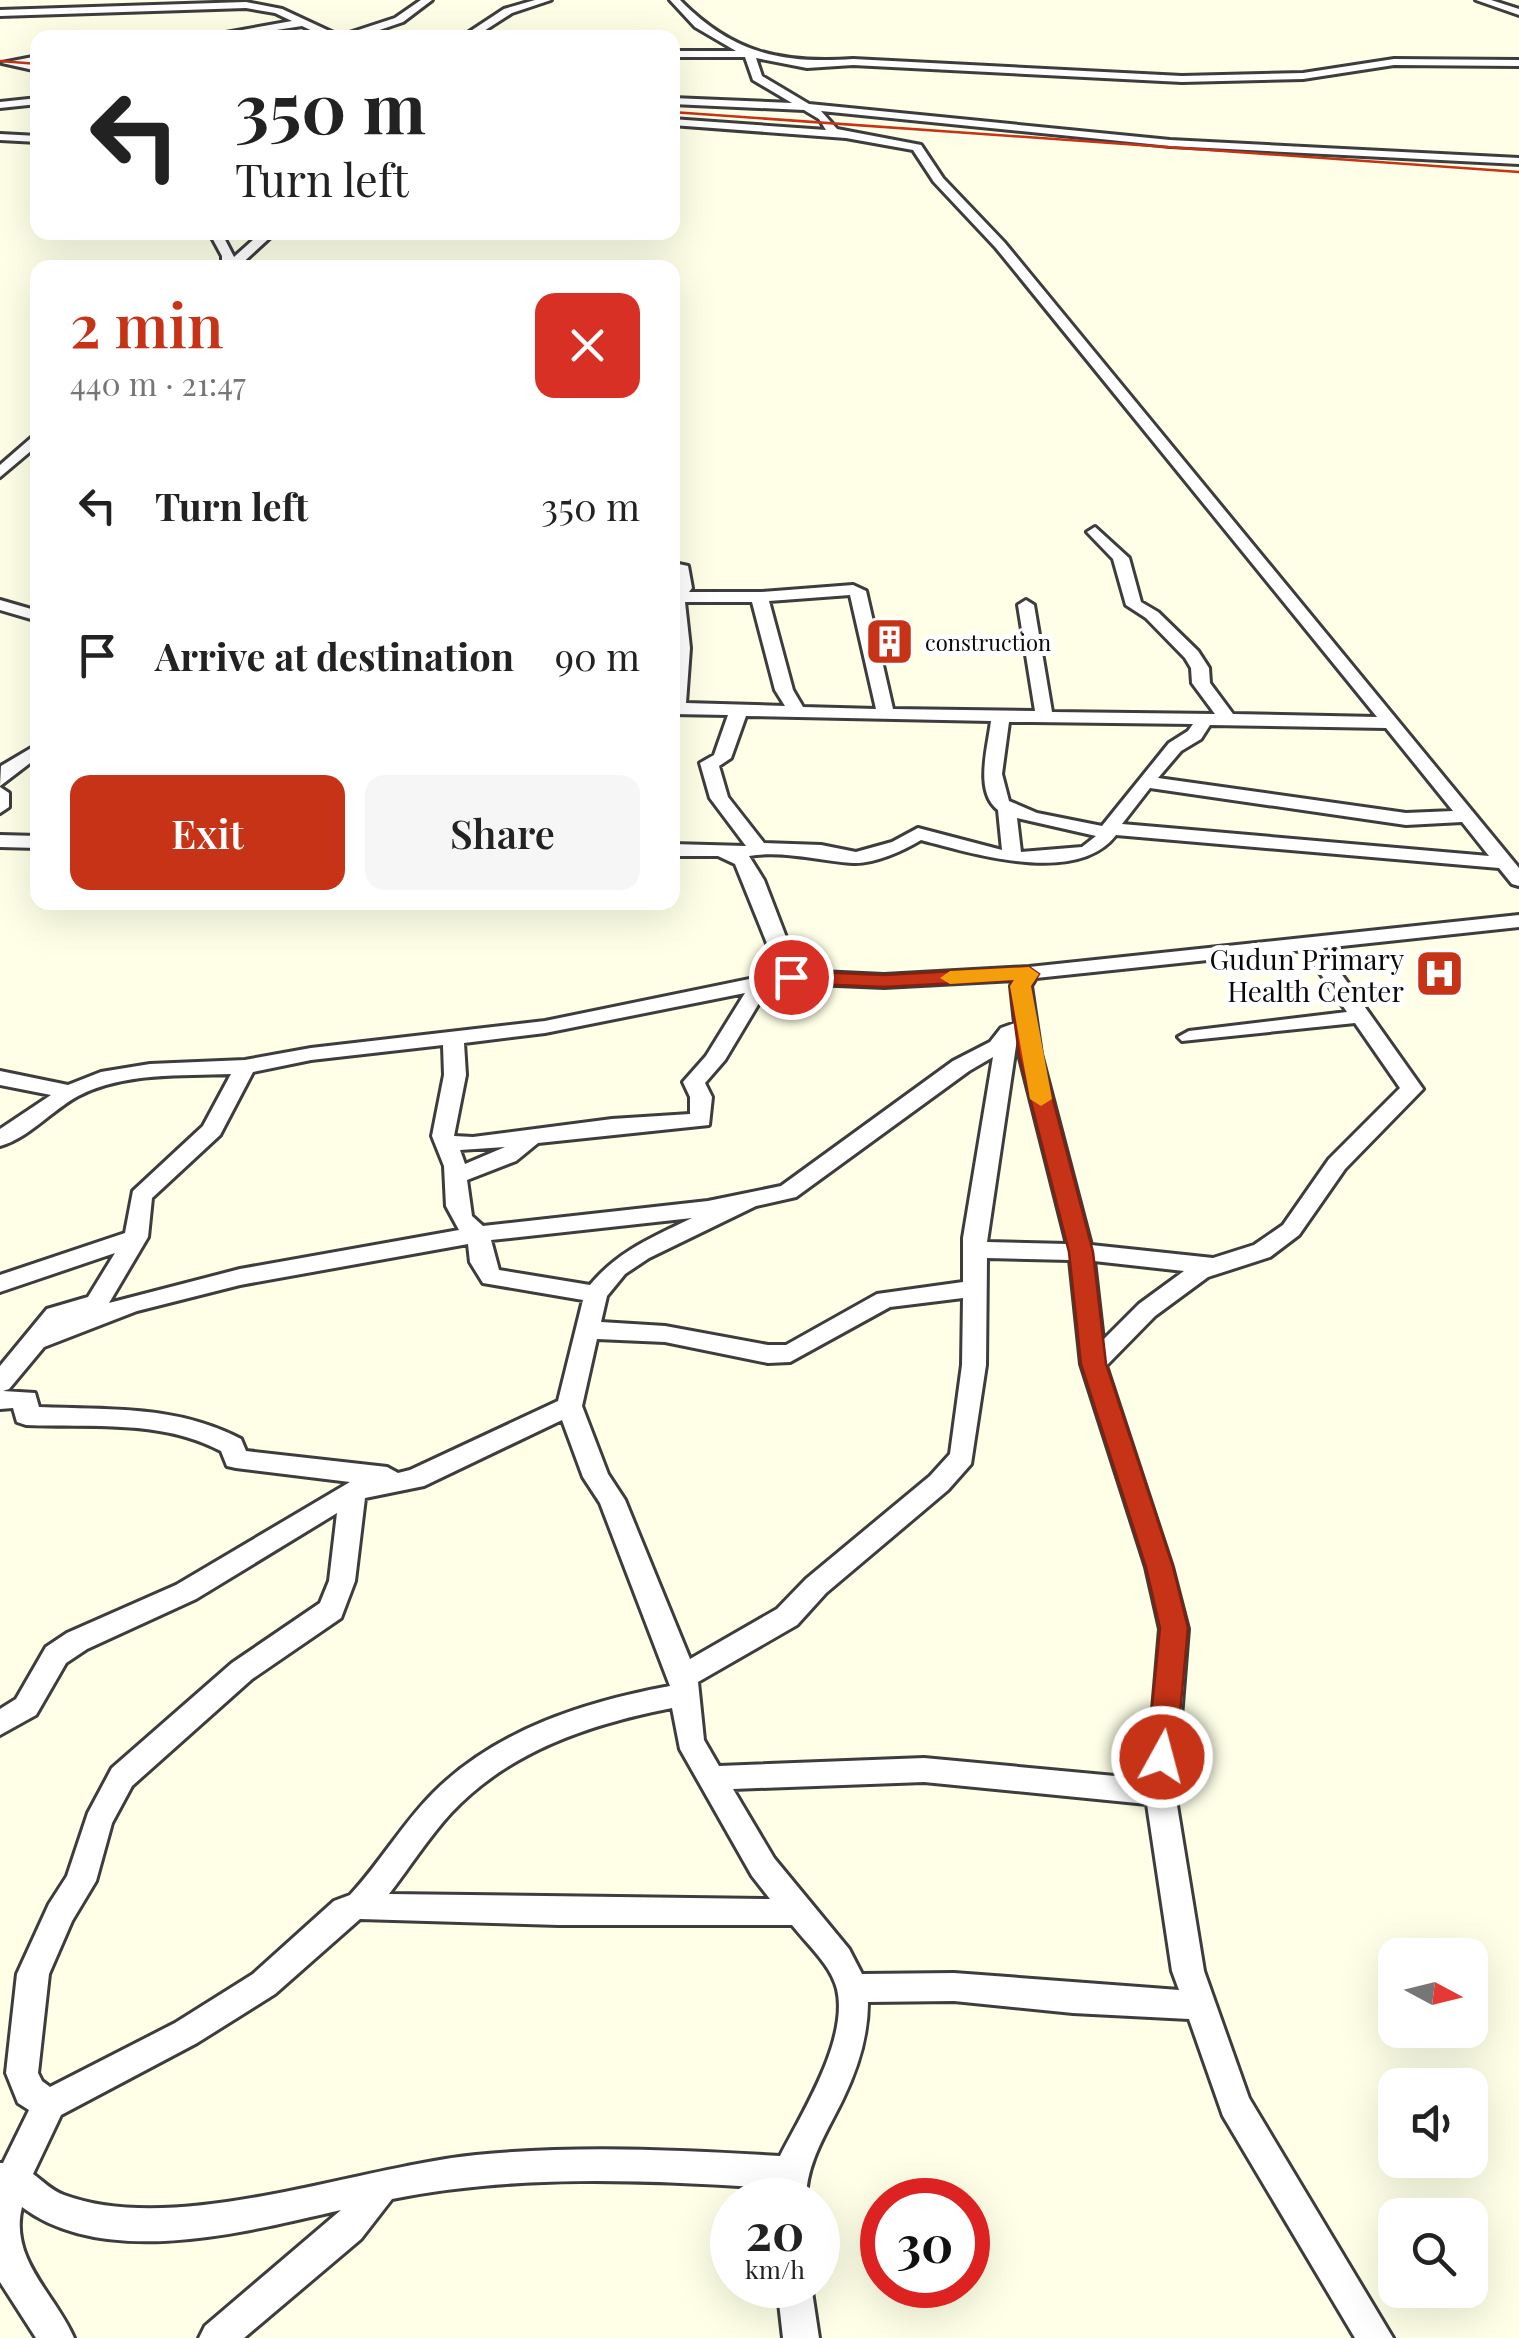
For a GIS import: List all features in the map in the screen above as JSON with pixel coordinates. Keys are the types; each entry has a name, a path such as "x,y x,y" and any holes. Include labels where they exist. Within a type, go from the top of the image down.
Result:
{"street":[{"path":"368,30 399,20 427,0"},
{"path":"480,30 508,11 546,0"},
{"path":"674,0 699,25 750,54 758,78 827,120 828,128 844,135"},
{"path":"1482,0 1519,9"},
{"path":"0,13 230,4 272,10 319,30"},
{"path":"256,30 304,23"},
{"path":"487,26 503,29"},
{"path":"0,53 30,56"},
{"path":"680,54 750,54 807,65 853,62 1182,79 1304,76 1394,62 1519,63"},
{"path":"30,58 6,64 30,67"},
{"path":"0,106 30,101"},
{"path":"680,101 807,108 1182,144 1519,161"},
{"path":"680,112 704,124"},
{"path":"680,122 844,135 917,147 938,180 1000,245 1519,880"},
{"path":"0,136 30,138"},
{"path":"237,260 261,240"},
{"path":"0,473 30,444"},
{"path":"1095,532 1122,558 1134,606 1152,614 1192,655 1200,668 1201,683 1227,719"},
{"path":"680,566 684,588 680,592"},
{"path":"680,597 860,594 886,715"},
{"path":"761,597 760,609 784,690 798,714"},
{"path":"0,605 30,614"},
{"path":"1026,605 1044,715"},
{"path":"680,635 680,663"},
{"path":"680,708 798,714 1206,717 1392,723"},
{"path":"738,712 722,758 709,763 719,798 758,848"},
{"path":"1000,716 993,774 1000,804 1007,810 1109,831 1505,862"},
{"path":"680,851 731,854 758,848 821,851 856,858 899,846 918,834 1012,858 1085,852 1099,846 1175,747 1196,734 1206,717"},
{"path":"0,781 7,770 30,754"},
{"path":"1146,782 1406,820 1468,816"},
{"path":"0,792 0,807"},
{"path":"1007,810 1012,858"},
{"path":"0,841 30,842"},
{"path":"731,854 751,870 791,977"},
{"path":"0,1139 70,1092 101,1078 150,1071 245,1067 311,1054 563,1024 791,977 884,981 1029,974 1519,921"},
{"path":"1094,1364 1146,1310 1212,1266 1262,1251 1291,1230 1337,1164 1412,1089 1310,944"},
{"path":"360,1906 444,1800 483,1768 562,1728 684,1685 788,1617 816,1586 940,1482 962,1456 974,1364 974,1250 1018,1029 1021,986 1029,974"},
{"path":"444,1142 473,1144 612,1126 701,1120 701,1098 694,1082 714,1060 762,983"},
{"path":"1189,1037 1364,1016"},
{"path":"38,1340 131,1304 240,1277 478,1234 708,1209 788,1192 1018,1029"},
{"path":"1018,1029 1030,1054 1081,1252 1094,1364 1159,1567 1174,1628 1160,1793 1188,1971 1235,2106 1374,2338"},
{"path":"454,1038 455,1074 444,1142 456,1176 456,1206 462,1220 478,1234 482,1262 491,1278 596,1294"},
{"path":"0,1383 56,1315 97,1304 136,1237 141,1196 212,1130 245,1067"},
{"path":"0,1081 70,1092"},
{"path":"456,1176 508,1156 530,1138"},
{"path":"750,1200 641,1252 617,1268 596,1294 569,1406 596,1477 612,1500 684,1685 690,1741 763,1867 838,1959 853,1989 852,2032 793,2178"},
{"path":"0,1284 136,1237"},
{"path":"974,1250 1081,1252 1212,1266"},
{"path":"587,1330 665,1334 768,1354 790,1353 885,1300 973,1289"},
{"path":"0,1400 26,1399 26,1416 139,1416 205,1428 232,1446 236,1460 258,1465 416,1480"},
{"path":"0,1723 26,1707 56,1655 186,1592 353,1491 416,1480 569,1406"},
{"path":"48,2104 30,2092 22,2072 33,1974 60,1913 81,1882 108,1798 122,1777 242,1671 331,1610 342,1581 353,1491"},
{"path":"710,1778 924,1770 1160,1793"},
{"path":"56,2338 11,2268 2,2224 6,2179 48,2104 186,2033 264,1984 345,1910 360,1906 559,1912 800,1912"},
{"path":"853,1989 901,1984 981,1986 1056,1997 1202,2005"},
{"path":"6,2179 50,2206 103,2221 156,2224 257,2214 380,2186 505,2168 567,2165 710,2179"},
{"path":"217,2338 349,2227 380,2186"},
{"path":"797,2308 801,2338"}],"railway":[{"path":"0,61 30,63"},
{"path":"680,113 1519,172"}],"slow traffic":[{"path":"950,978 1029,974 1021,986 1041,1099"}],"place":[{"name":"construction","path":"890,642"},
{"name":"Gudun Primary Health Center","path":"1439,974"}],"route":[{"path":"791,977 884,981 1029,974 1021,986 1030,1054 1081,1252 1094,1364 1159,1567 1174,1628 1162,1757"}]}
